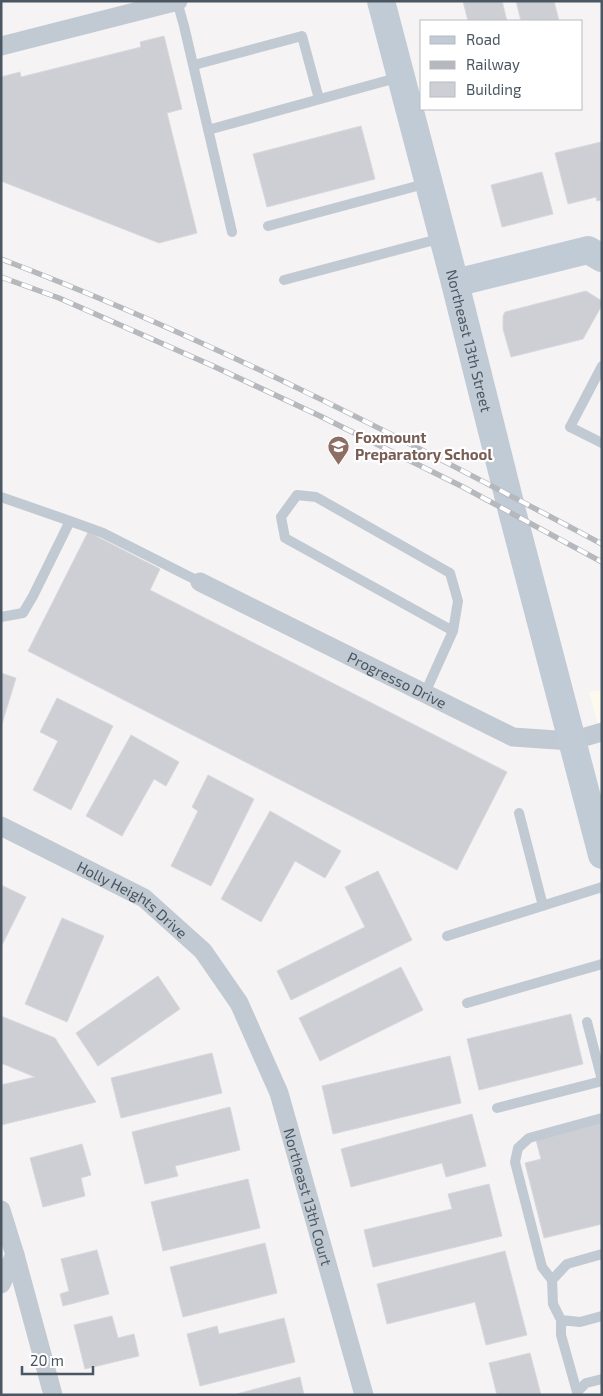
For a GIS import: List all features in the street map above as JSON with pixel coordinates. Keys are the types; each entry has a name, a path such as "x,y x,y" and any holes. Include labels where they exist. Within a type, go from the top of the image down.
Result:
{"street":[{"path":"1,46 178,1"},
{"name":"Northeast 13th Street","path":"381,1 456,283 571,741 602,856"},
{"path":"456,283 597,251"},
{"name":"Progresso Drive","path":"200,582 513,737 571,741 602,732"},
{"name":"Holly Heights Drive","path":"1,826 144,898 203,950 239,1003"},
{"name":"Northeast 13th Court","path":"239,1003 279,1093 364,1395"},
{"path":"1,1210 53,1395"},
{"path":"1,1284 15,1255"}],"lane":[{"path":"178,1 232,232"},
{"path":"194,65 302,36 319,100"},
{"path":"208,130 401,77"},
{"path":"268,226 429,183"},
{"path":"284,280 444,238"},
{"path":"602,366 570,427 602,443"},
{"path":"425,693 453,631 458,601 450,573 316,497 297,495 282,517 285,538 453,631"},
{"path":"1,497 103,533 200,582"},
{"path":"1,617 23,613 70,521"},
{"path":"519,813 543,906"},
{"path":"447,936 602,887"},
{"path":"467,1003 602,964"},
{"path":"497,1108 602,1081 587,1022"},
{"path":"577,1394 561,1335 561,1320 553,1304 552,1280 542,1267 514,1162 518,1148 529,1138 602,1118"},
{"path":"552,1280 566,1264 602,1254"},
{"path":"561,1320 580,1322 602,1316"},
{"path":"577,1394 586,1383 602,1379"}],"shaded area":[{"path":"602,690 602,739 589,692"}],"building":[{"path":"463,1 502,1 507,20 468,20"},
{"path":"516,1 554,1 559,20 521,20"},
{"path":"164,36 182,109 167,113 197,233 159,243 1,181 1,77 20,72 21,77 141,47 140,42"},
{"path":"361,126 375,179 267,207 253,154"},
{"path":"601,142 602,200 597,201 596,197 568,204 555,153"},
{"path":"542,172 553,214 502,227 491,185"},
{"path":"586,291 602,301 602,305 583,339 511,357 503,329 503,316 505,312"},
{"path":"88,532 160,569 150,590 507,772 457,870 28,651"},
{"path":"1,673 16,678 1,727"},
{"path":"57,698 113,726 71,810 33,790 58,741 40,732"},
{"path":"131,735 179,762 166,786 154,779 122,836 86,816"},
{"path":"208,775 254,799 211,886 171,866 198,811 192,807"},
{"path":"270,811 341,851 325,878 295,861 261,922 221,899"},
{"path":"378,871 412,940 291,1000 277,971 365,927 345,887"},
{"path":"1,885 26,897 1,947"},
{"path":"62,918 104,936 67,1022 25,1004"},
{"path":"401,967 423,1010 320,1061 299,1018"},
{"path":"158,976 180,1009 98,1066 76,1033"},
{"path":"571,1014 583,1064 479,1090 467,1039"},
{"path":"1,1016 55,1038 96,1102 1,1125 1,1085 35,1077 1,1063"},
{"path":"212,1053 222,1093 121,1118 111,1078"},
{"path":"450,1056 461,1103 333,1134 322,1086"},
{"path":"230,1107 240,1150 175,1166 178,1176 145,1184 132,1132"},
{"path":"472,1114 486,1166 446,1177 442,1163 351,1187 341,1149"},
{"path":"602,1123 602,1224 544,1238 525,1163 541,1159 536,1140"},
{"path":"82,1144 91,1175 81,1178 85,1196 43,1207 30,1158"},
{"path":"248,1179 260,1228 163,1251 151,1202"},
{"path":"489,1184 502,1236 373,1267 364,1230 452,1209 448,1194"},
{"path":"265,1243 277,1293 183,1317 170,1267"},
{"path":"97,1250 109,1294 63,1306 60,1294 69,1291 61,1259"},
{"path":"505,1251 527,1335 486,1345 475,1302 387,1324 377,1284"},
{"path":"112,1316 118,1338 134,1334 139,1356 85,1369 74,1325"},
{"path":"284,1318 295,1362 200,1386 187,1334 217,1326 219,1334"},
{"path":"530,1353 541,1395 497,1395 489,1363"},
{"path":"300,1377 304,1395 233,1395"}],"railway":[{"path":"1,259 155,322 231,356 381,429 602,544"},
{"path":"1,277 59,298 320,416 463,487 602,562"}],"place":[{"name":"Foxmount Preparatory School","path":"339,465"}]}
